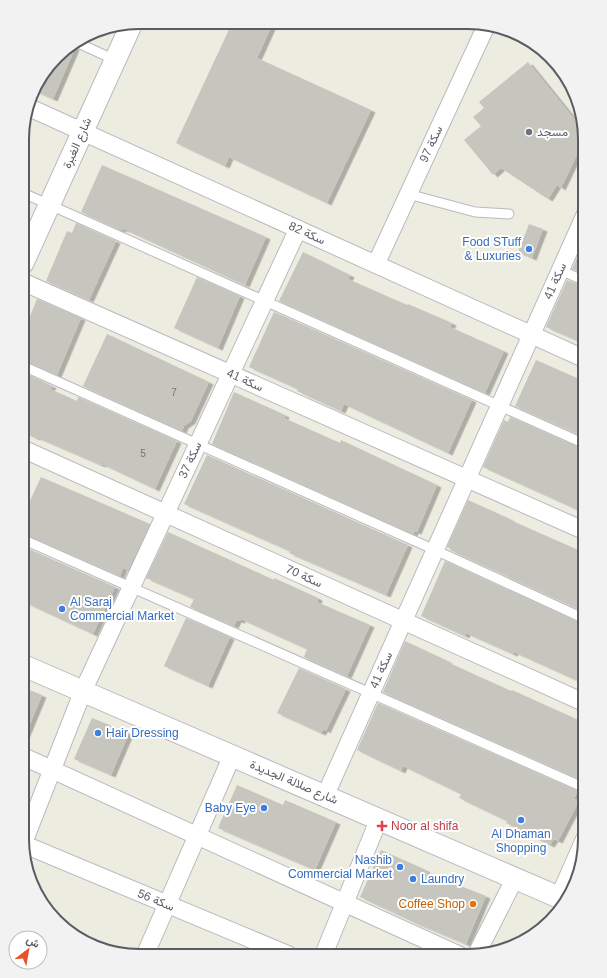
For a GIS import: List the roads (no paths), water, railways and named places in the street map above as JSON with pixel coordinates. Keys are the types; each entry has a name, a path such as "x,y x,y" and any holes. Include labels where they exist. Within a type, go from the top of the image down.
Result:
{"street":[{"name":"شارع الغبرة","path":"29,250 129,29"},
{"name":"سكة 97","path":"376,264 484,30"},
{"name":"سكة 82","path":"33,109 578,356"},
{"name":"سكة 37","path":"29,829 83,691 298,229"},
{"name":"سكة 41","path":"325,796 578,230"},
{"name":"سكة 41","path":"29,285 578,528"},
{"name":"سكة 70","path":"29,453 578,700"},
{"name":"شارع صلالة الجديدة","path":"29,668 560,898"},
{"path":"148,949 232,756"},
{"path":"29,759 446,949"},
{"path":"326,949 379,819"},
{"name":"سكة 56","path":"29,847 273,949"},
{"path":"565,891 575,866"},
{"path":"479,948 515,878"}],"lane":[{"path":"82,45 115,60"},
{"path":"408,194 475,212 509,214"},
{"path":"29,196 578,441"},
{"path":"560,270 578,277"},
{"path":"29,369 435,550 578,616"},
{"path":"29,542 578,785"}],"place":[{"name":"مسجد","path":"529,132"},
{"name":"Food STuff & Luxuries","path":"529,249"},
{"name":"Al Saraj Commercial Market","path":"62,609"},
{"name":"Hair Dressing","path":"98,733"},
{"name":"Baby Eye","path":"264,808"},
{"name":"Al Dhaman Shopping","path":"521,820"},
{"name":"Noor al shifa","path":"382,826"},
{"name":"Nashib Commercial Market","path":"400,867"},
{"name":"Laundry","path":"413,879"},
{"name":"Coffee Shop","path":"473,904"}]}
